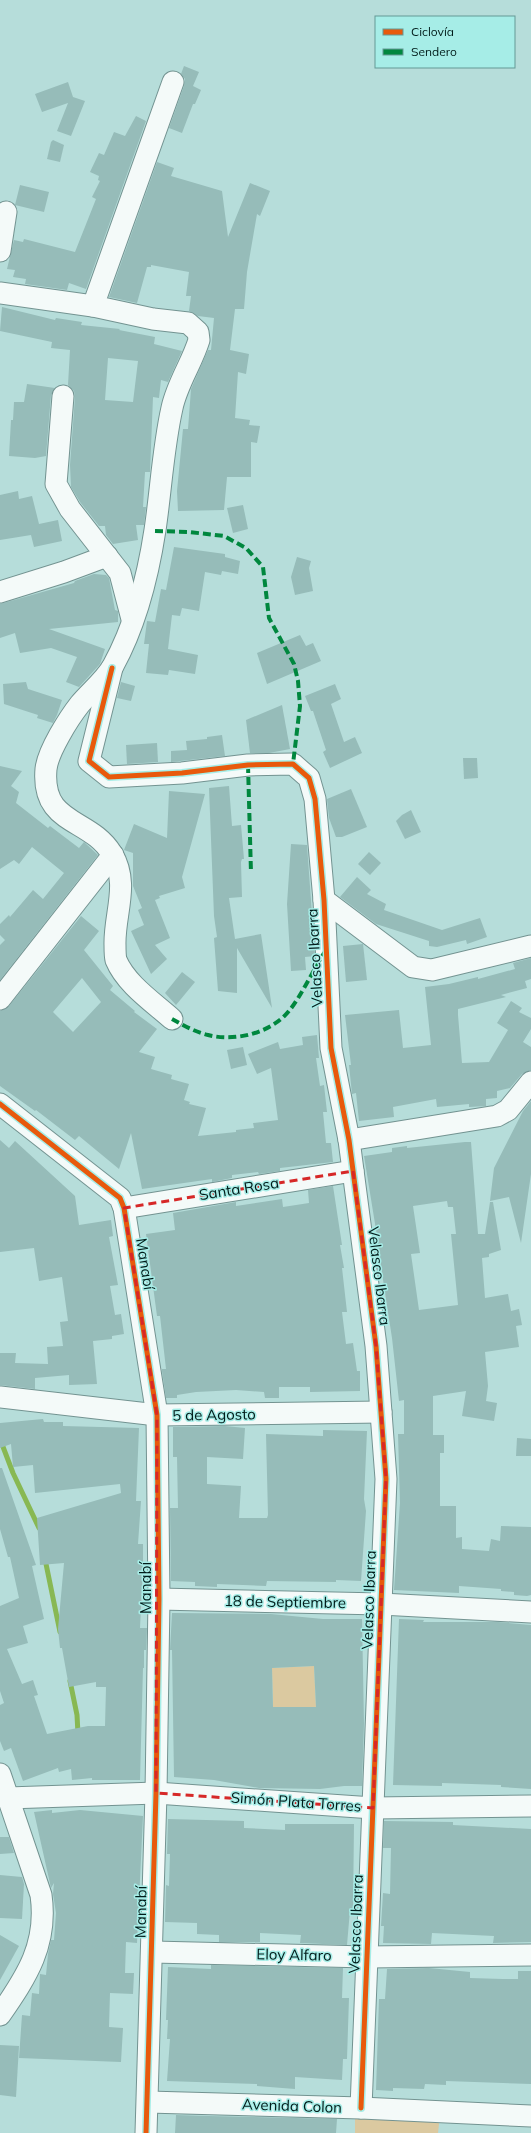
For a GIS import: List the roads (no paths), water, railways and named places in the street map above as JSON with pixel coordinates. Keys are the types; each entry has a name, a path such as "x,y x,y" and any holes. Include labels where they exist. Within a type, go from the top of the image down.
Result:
{"street":[{"path":"93,306 173,82"},
{"path":"0,251 6,212"},
{"path":"0,293 93,306 153,319 188,323 198,332 199,340 172,406 155,531 145,580 132,619 112,668 79,706 52,751 46,767 46,781 49,800 56,810 101,839 113,855 120,874 122,892 115,938 115,958 123,972 130,980 172,1018"},
{"path":"63,396 56,484 70,509 120,573 132,619"},
{"path":"0,592 64,572 107,556"},
{"name":"Velasco Ibarra","path":"112,668 89,761 110,777 182,773 248,765 293,764 309,778 315,800 324,900 331,1048 349,1140 376,1346 386,1479 361,2108"},
{"path":"0,999 113,855"},
{"path":"324,900 413,967 421,969 432,970 531,946"},
{"path":"349,1140 497,1116 508,1110 531,1082"},
{"name":"Manabí","path":"0,1104 120,1198 124,1208 156,1415 158,1599 156,1793 146,2133"},
{"name":"Santa Rosa","path":"124,1208 353,1171"},
{"name":"5 de Agosto","path":"0,1397 156,1415 381,1412"},
{"name":"18 de Septiembre","path":"158,1599 381,1604 531,1612"},
{"path":"0,1774 41,1895 44,1915 42,1934 36,1954 14,1994 0,2015"},
{"name":"Simón Plata Torres","path":"8,1798 156,1793 373,1808 531,1806"},
{"name":"Eloy Alfaro","path":"152,1952 367,1957 531,1955"},
{"name":"Avenida Colon","path":"148,2102 361,2108 531,2116"}],"waterway":[{"path":"0,1439 13,1473 39,1528"},
{"path":"45,1559 60,1632"},
{"path":"70,1681 77,1715 78,1734"}]}
